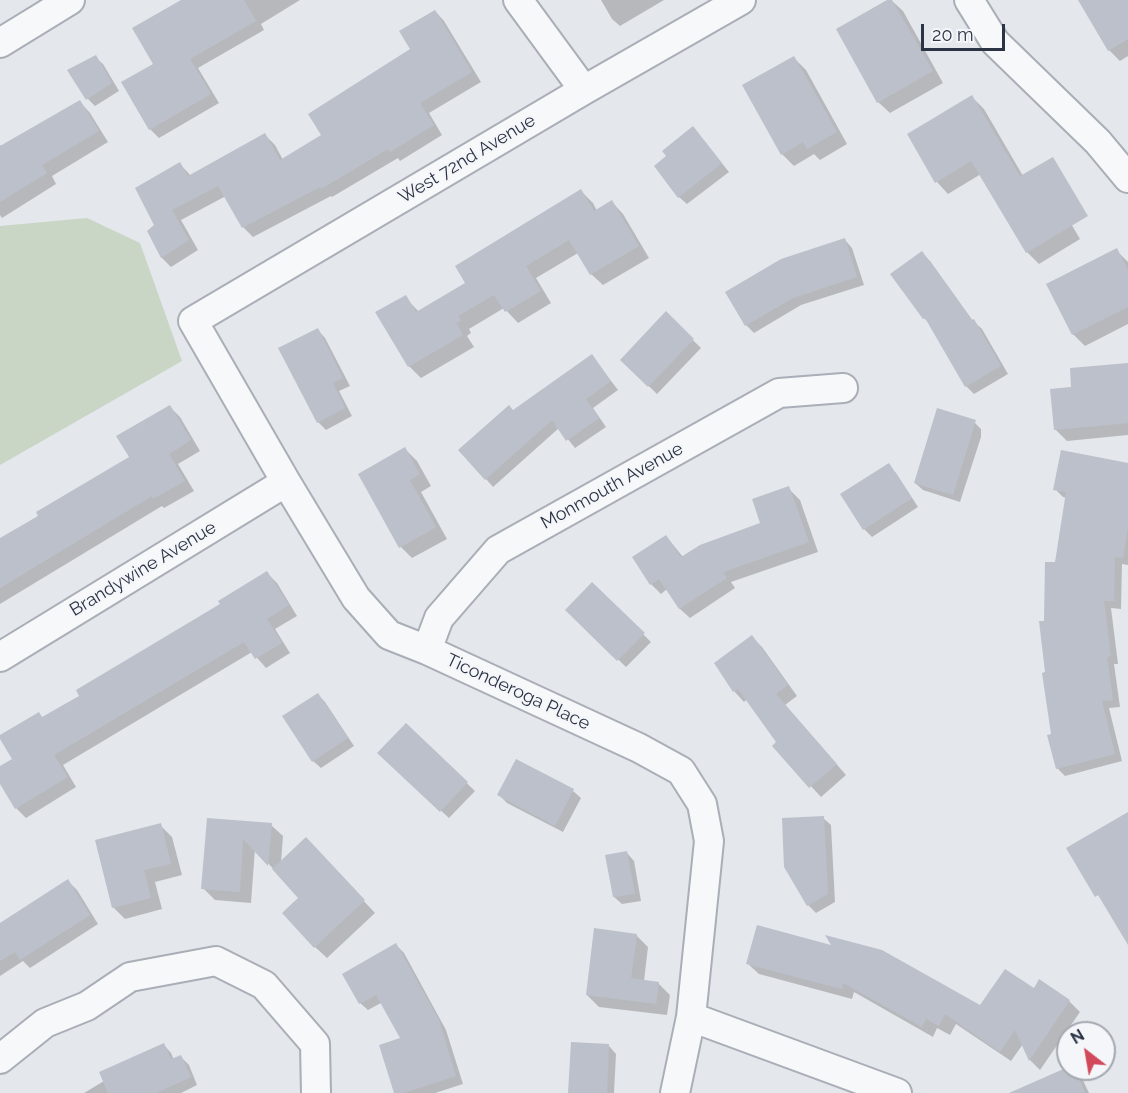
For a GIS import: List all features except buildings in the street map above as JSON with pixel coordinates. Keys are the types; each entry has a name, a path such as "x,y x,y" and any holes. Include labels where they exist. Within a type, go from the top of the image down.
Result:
{"street":[{"path":"0,43 70,0"},
{"path":"518,0 584,90"},
{"name":"West 72nd Avenue","path":"193,321 741,0"},
{"path":"969,0 994,42 1098,142 1128,178"},
{"name":"Ticonderoga Place","path":"193,321 286,482 357,598 389,635 427,650 639,748 681,771 702,804 709,841 691,1017 675,1093"},
{"name":"Monmouth Avenue","path":"427,650 438,618 498,550 779,393 843,388"},
{"name":"Brandywine Avenue","path":"0,657 286,482"},
{"path":"0,1059 45,1023 87,1006 130,977 216,961 264,985 315,1044 316,1093"},
{"path":"691,1017 897,1093"}],"green space":[{"path":"87,218 140,243 182,361 0,465 0,226"}]}
